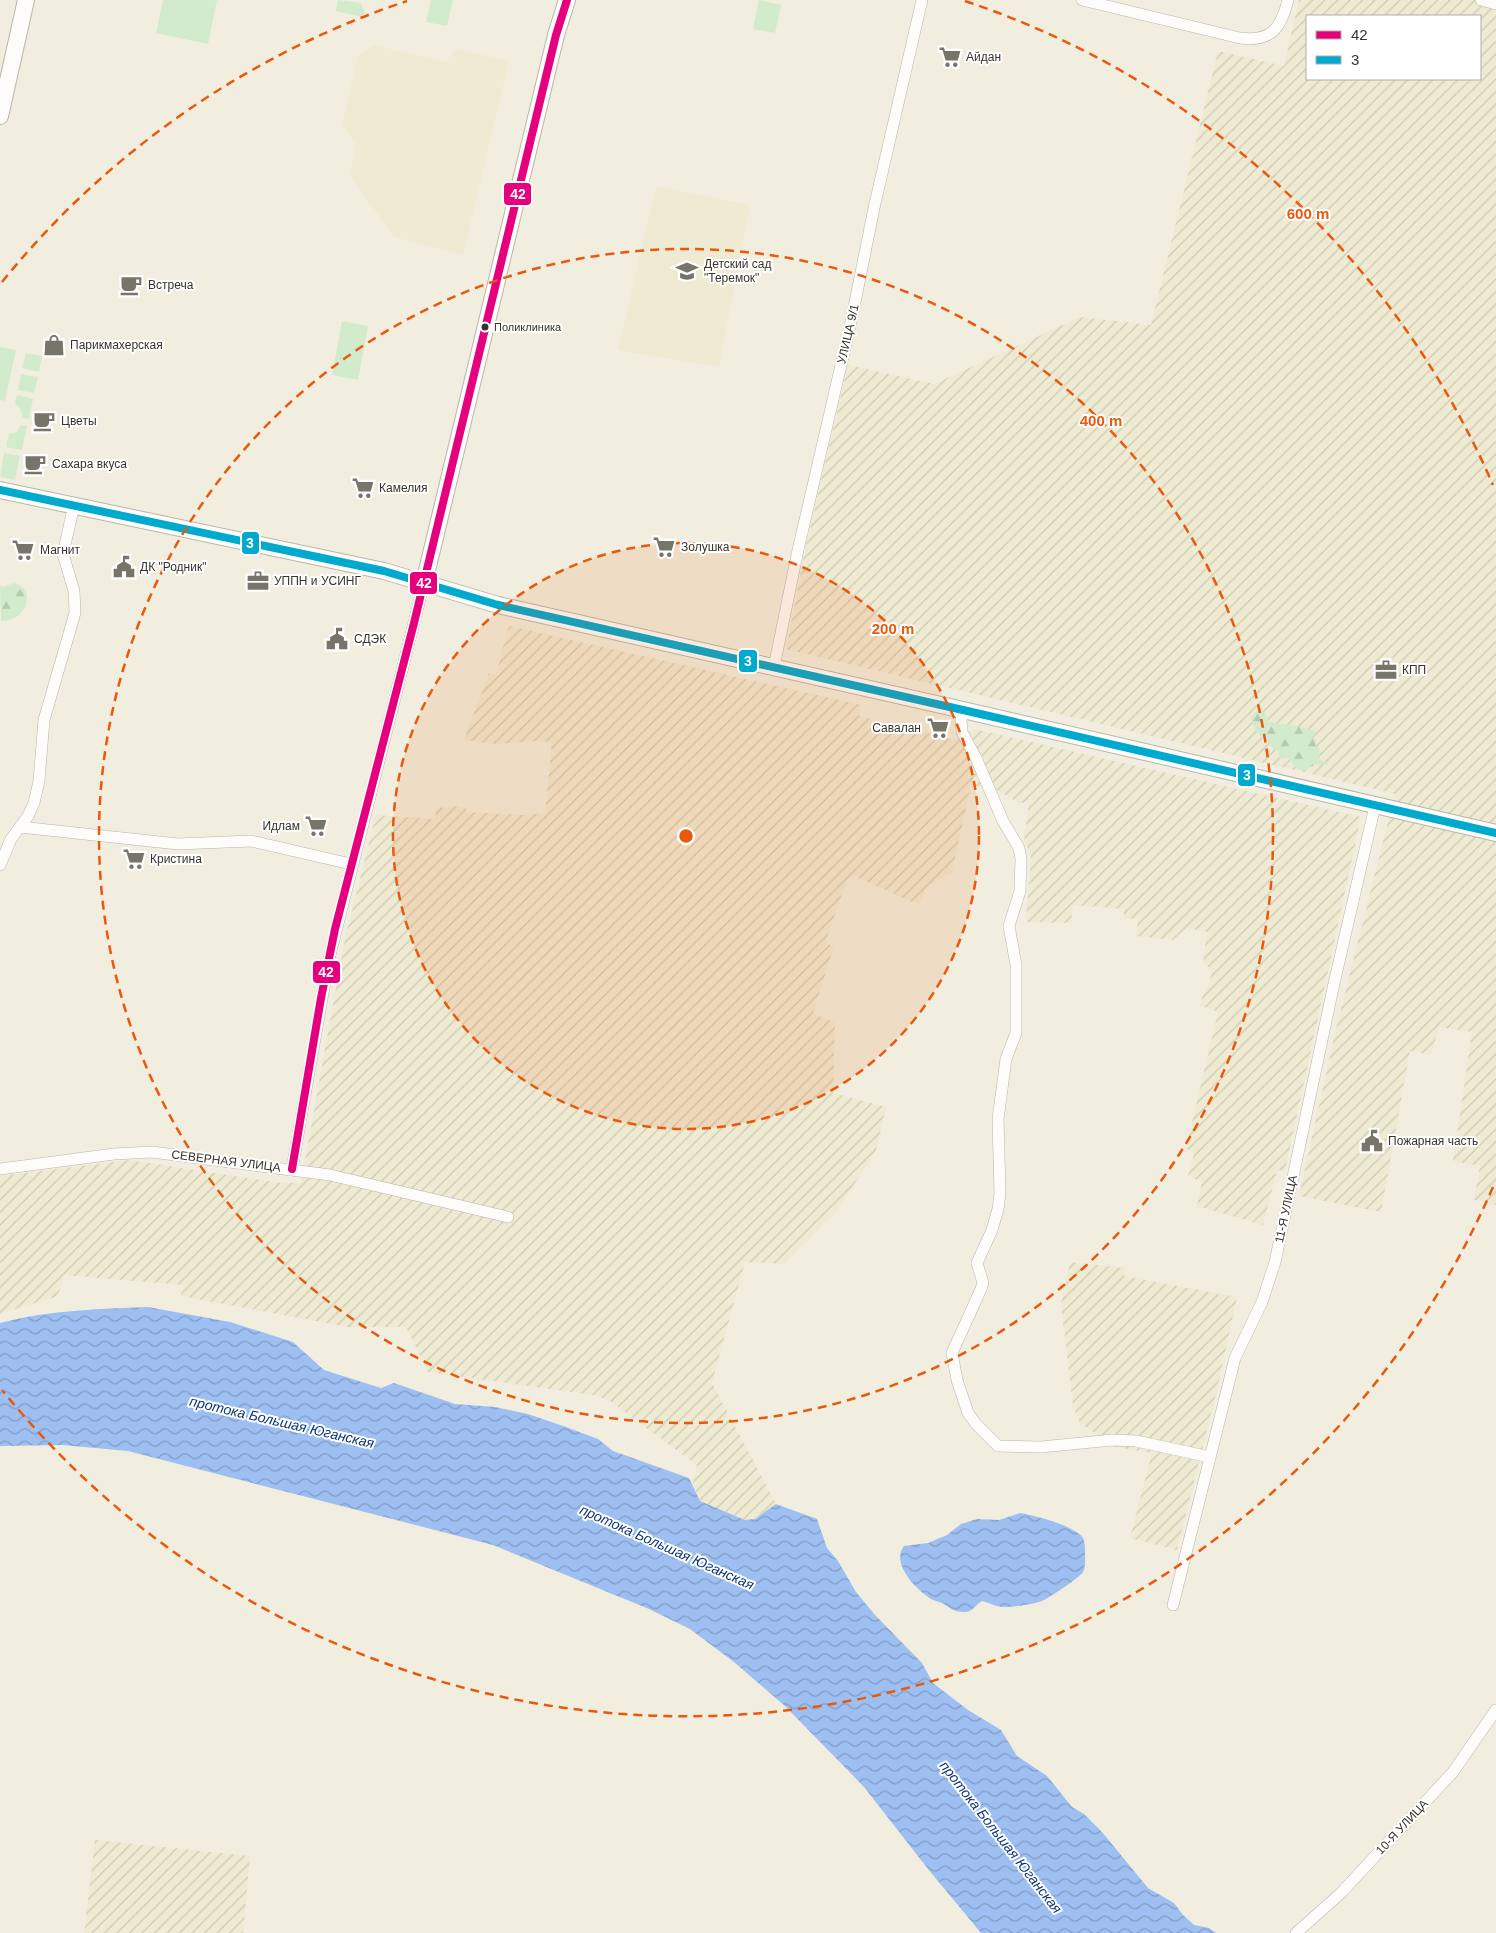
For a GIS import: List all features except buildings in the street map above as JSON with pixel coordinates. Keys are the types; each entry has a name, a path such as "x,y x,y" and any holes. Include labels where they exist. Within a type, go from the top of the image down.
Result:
{"street":[{"path":"0,116 26,0"},
{"path":"558,26 561,0"},
{"path":"292,1169 328,959 424,583 558,26 567,0"},
{"name":"УЛИЦА 9/1","path":"774,667 798,550 851,322 874,208 922,0"},
{"path":"1082,0 1240,38 1260,38 1272,33 1280,24 1288,0"},
{"path":"1481,0 1496,4"},
{"path":"0,490 384,571 498,605 1496,833"},
{"path":"0,865 11,839 28,816 34,804 39,781 44,720 75,613 74,591 63,554 74,505"},
{"path":"963,710 962,732 976,758 1003,821 1019,848 1021,858 1020,891 1008,926 1016,965 1016,1033 1006,1059 998,1119 999,1201 996,1218 977,1263 982,1283 981,1289 952,1353 957,1380 968,1413 998,1446 1041,1447 1112,1440 1136,1442 1210,1457"},
{"name":"11-Я УЛИЦА","path":"1173,1605 1235,1358 1262,1302 1275,1262 1333,988 1375,806"},
{"path":"20,826 178,844 251,841 352,864"},
{"name":"СЕВЕРНАЯ УЛИЦА","path":"0,1169 114,1154 152,1152 330,1175 508,1216"},
{"name":"10-Я УЛИЦА","path":"1296,1933 1341,1893 1453,1772 1496,1710"}],"shaded area":[{"path":"1299,0 1496,0 1496,1205 1474,1200 1480,1166 1453,1161 1472,1032 1439,1027 1431,1055 1410,1051 1381,1212 1299,1196 1335,1033 1395,794 786,649 806,546 848,365 934,384 1080,317 1151,325 1218,51 1284,66"},
{"path":"373,45 446,62 456,49 509,61 463,255 394,237 350,175 356,141 342,125 358,55"},
{"name":"Детский сад \"Теремок\"","path":"656,186 750,205 719,367 618,350"},
{"path":"509,626 861,705 859,716 956,740 974,729 1361,817 1285,1171 1277,1170 1263,1225 1197,1206 1202,1182 1188,1176 1194,1154 1186,1148 1218,1012 1199,1005 1213,971 1203,962 1207,932 1187,928 1173,940 1136,936 1138,919 1124,918 1124,909 1073,905 1071,923 1026,922 1031,855 1024,840 1029,802 1019,803 997,790 971,785 952,872 927,887 919,905 854,876 847,880 825,943 834,946 813,1013 835,1023 833,1093 886,1107 876,1151 836,1212 784,1264 745,1262 712,1383 776,1504 755,1519 745,1520 700,1501 693,1484 697,1465 607,1399 592,1395 428,1372 406,1327 348,1327 181,1296 183,1285 64,1275 58,1296 0,1314 0,1176 129,1160 281,1183 301,1183 345,938 376,815 435,819 436,807 448,808 448,806 466,807 466,812 524,815 545,813 552,742 496,744 464,740 489,673 496,674"},
{"path":"1070,1262 1125,1268 1124,1276 1237,1297 1217,1390 1177,1550 1130,1538 1152,1453 1116,1447 1080,1423 1073,1406 1061,1305"},
{"path":"95,1840 250,1856 243,1933 84,1933"}],"green space":[{"path":"163,0 217,0 208,44 156,33"},
{"path":"338,0 361,3 364,11 363,17 336,11"},
{"path":"431,0 453,0 447,26 426,22"},
{"path":"759,0 781,5 775,33 753,29"},
{"path":"342,321 368,326 358,380 332,375"},
{"path":"0,347 16,350 5,401 0,400"},
{"path":"26,353 42,356 39,372 22,368"},
{"path":"21,374 38,377 34,393 18,390"},
{"path":"17,395 33,399 29,419 23,418 20,409 15,403"},
{"path":"21,425 27,426 22,450 6,447 9,434 17,432"},
{"path":"4,453 20,456 15,480 0,477"},
{"path":"14,583 21,586 26,592 26,605 17,616 10,620 1,621 0,585 3,587"},
{"path":"1261,710 1269,722 1299,726 1315,731 1316,733 1311,737 1316,739 1315,745 1320,749 1319,759 1330,765 1316,764 1305,770 1300,770 1294,766 1289,758 1281,758 1278,754 1279,751 1273,750 1271,745 1255,731 1251,717"}],"water":[{"name":"протока Большая Юганская","path":"148,1307 230,1322 293,1342 324,1370 381,1388 394,1383 455,1404 495,1407 528,1414 566,1427 598,1439 613,1451 689,1478 700,1501 745,1520 755,1519 776,1504 817,1519 827,1548 838,1561 856,1592 875,1615 922,1663 933,1683 968,1710 1001,1730 1017,1756 1047,1776 1072,1807 1084,1814 1102,1832 1148,1888 1174,1903 1194,1925 1209,1928 1216,1933 981,1933 864,1787 785,1706 734,1662 690,1629 649,1609 493,1545 128,1451 62,1445 0,1446 0,1323 36,1315"},
{"path":"1020,1513 1063,1525 1079,1534 1084,1541 1085,1567 1083,1572 1066,1586 1042,1601 1004,1607 982,1601 969,1611 957,1611 922,1593 902,1567 900,1560 904,1546 928,1543 947,1535 961,1524 977,1519 999,1520"}],"transit line":[{"name":"42","path":"292,1169 321,998 335,929 414,623 556,35 567,0"},
{"name":"3","path":"0,490 384,571 498,605 1496,833"}],"place":[{"name":"Айдан","path":"950,57"},
{"name":"Детский сад \"Теремок\"","path":"687,271"},
{"name":"Встреча","path":"131,285"},
{"name":"Поликлиника","path":"485,327"},
{"name":"Парикмахерская","path":"54,345"},
{"name":"Цветы","path":"44,421"},
{"name":"Сахара вкуса","path":"35,464"},
{"name":"Камелия","path":"363,488"},
{"name":"Золушка","path":"664,547"},
{"name":"Магнит","path":"23,550"},
{"name":"ДК \"Родник\"","path":"124,567"},
{"name":"УППН и УСИНГ","path":"258,581"},
{"name":"СДЭК","path":"337,639"},
{"name":"КПП","path":"1386,670"},
{"name":"Савалан","path":"938,728"},
{"name":"Идлам","path":"316,826"},
{"name":"Кристина","path":"134,859"},
{"name":"Пожарная часть","path":"1372,1141"}]}
